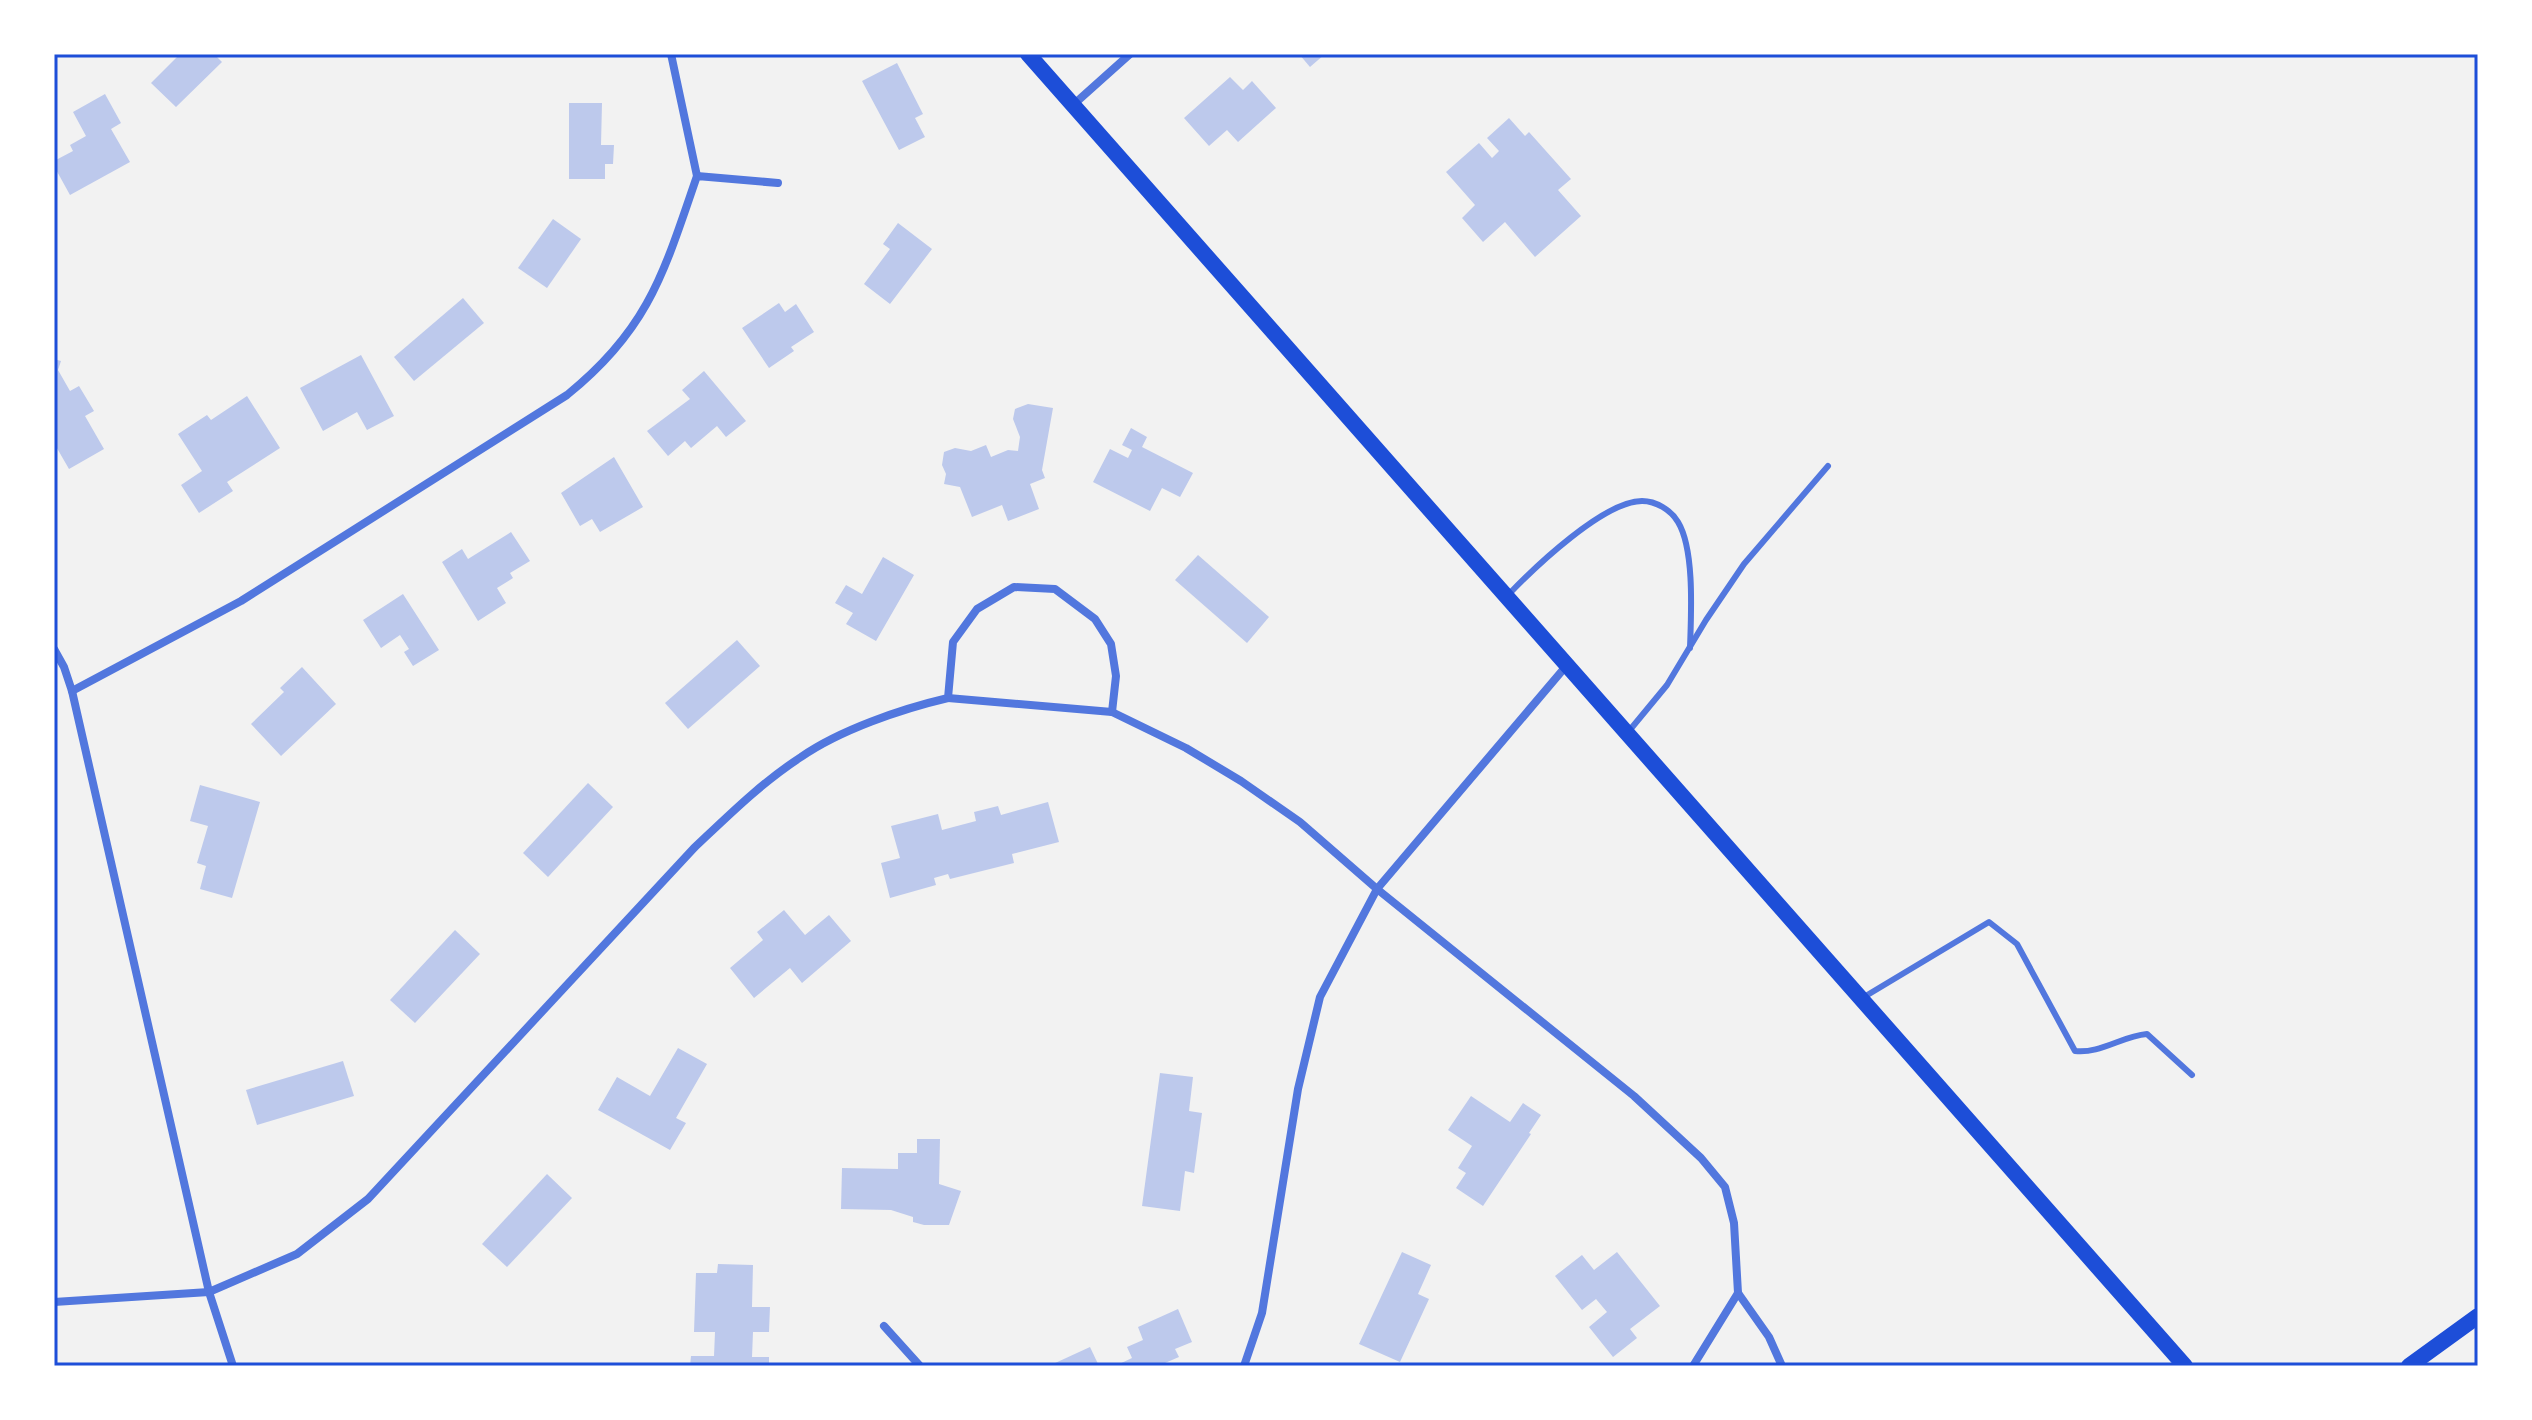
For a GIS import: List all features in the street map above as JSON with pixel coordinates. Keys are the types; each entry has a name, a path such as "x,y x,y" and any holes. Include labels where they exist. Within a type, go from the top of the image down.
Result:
{"main road":[{"path":"1028,54 2185,1366"},
{"path":"2409,1366 2478,1316"}],"street":[{"path":"72,691 241,601 554,403 589,377 618,348 650,302 664,272 697,176 671,54"},
{"path":"1073,105 1130,54"},
{"path":"697,176 778,183"},
{"path":"948,698 953,642 977,609 1014,587 1055,589 1095,619 1111,644 1116,676 1112,712"},
{"path":"54,649 72,691 209,1292 233,1366"},
{"path":"1244,1366 1262,1313 1298,1089 1320,997 1377,889 1567,665"},
{"path":"54,1302 209,1292 297,1254 368,1199 683,860 744,801 802,756 910,707 948,698 1112,712 1176,742 1241,781 1300,822 1377,889 1634,1096 1701,1158 1725,1187 1734,1223 1738,1293 1769,1337 1782,1366"},
{"path":"1693,1366 1738,1293"},
{"path":"884,1326 920,1366"}],"lane":[{"path":"1627,733 1667,685 1744,564 1828,466"},
{"path":"1506,597 1540,562 1600,519 1626,505 1642,501 1657,504 1677,520 1683,534 1691,602 1690,648"},
{"path":"1861,999 1989,922 2017,944 2075,1051 2088,1052 2133,1035 2147,1034 2192,1075"}],"building":[{"path":"174,54 214,54 222,62 176,107 151,83 177,57"},
{"path":"1299,54 1325,54 1310,67"},
{"path":"897,63 923,114 915,118 925,137 899,150 862,81"},
{"path":"1230,77 1243,90 1252,81 1276,108 1238,142 1227,130 1209,146 1184,118"},
{"path":"105,94 121,123 111,129 130,162 70,195 54,161 73,151 70,145 86,136 73,112"},
{"path":"569,103 602,103 601,145 614,145 613,164 605,164 605,179 569,179"},
{"path":"1509,118 1525,136 1529,132 1571,179 1558,190 1581,216 1535,257 1505,222 1483,242 1462,218 1475,205 1446,172 1479,143 1492,158 1499,151 1487,138"},
{"path":"553,219 581,239 547,288 518,268"},
{"path":"898,223 932,249 890,304 864,284 890,249 883,244"},
{"path":"463,298 484,323 414,381 394,357"},
{"path":"779,303 785,312 796,304 814,332 791,347 794,351 769,368 742,328"},
{"path":"361,355 394,416 367,430 357,412 323,431 300,388"},
{"path":"54,359 61,361 58,370 70,391 79,386 94,411 85,416 104,449 69,469 54,443"},
{"path":"704,371 746,421 726,437 717,426 691,448 685,441 668,456 647,431 690,399 682,390"},
{"path":"247,396 280,448 227,482 233,491 199,513 181,485 202,471 178,434 207,415 211,420"},
{"path":"1028,404 1053,408 1042,470 1045,478 1030,484 1039,509 1008,521 1002,505 972,517 960,487 944,484 944,452 955,448 971,451 986,445 991,457 1008,450 1018,451 1020,437 1013,419 1015,409"},
{"path":"1131,428 1147,437 1142,447 1193,473 1180,497 1162,488 1150,511 1093,482 1110,449 1128,458 1132,450 1122,445"},
{"path":"614,457 643,507 600,532 592,519 580,526 561,493"},
{"path":"511,532 530,561 510,573 513,578 497,588 506,603 478,621 442,562 462,549 468,559"},
{"path":"1198,555 1269,617 1247,643 1175,580"},
{"path":"883,557 914,575 876,641 846,624 853,613 835,603 846,585 862,594"},
{"path":"403,594 439,650 413,666 404,652 409,649 400,635 381,648 363,620"},
{"path":"737,640 760,666 688,729 665,703"},
{"path":"302,667 336,704 281,756 251,724 284,692 280,688"},
{"path":"588,783 613,807 548,877 523,853"},
{"path":"200,785 260,802 232,898 200,889 206,866 197,863 208,826 190,821"},
{"path":"1048,802 1059,842 1012,854 1014,863 950,879 948,874 934,878 936,885 890,898 881,863 900,858 891,826 938,814 942,830 976,821 974,812 998,806 1001,815"},
{"path":"784,910 805,935 829,915 851,941 802,983 790,968 754,998 730,968 763,940 757,932"},
{"path":"455,930 480,954 415,1023 390,1000"},
{"path":"678,1048 707,1064 676,1118 686,1123 670,1150 598,1110 617,1077 650,1096"},
{"path":"343,1061 354,1096 257,1125 246,1090"},
{"path":"1160,1073 1193,1077 1189,1111 1202,1113 1194,1173 1185,1171 1180,1211 1142,1206"},
{"path":"1471,1096 1510,1122 1523,1103 1541,1115 1483,1206 1456,1188 1466,1173 1458,1168 1472,1146 1448,1130"},
{"path":"917,1139 940,1139 939,1184 961,1191 949,1225 924,1225 913,1222 913,1217 891,1210 841,1209 842,1168 898,1169 898,1153 917,1153"},
{"path":"547,1174 572,1198 507,1267 482,1244"},
{"path":"1402,1252 1431,1265 1418,1294 1429,1299 1400,1362 1359,1344"},
{"path":"1617,1252 1660,1306 1630,1329 1637,1338 1613,1357 1589,1327 1607,1312 1596,1299 1582,1310 1555,1276 1582,1255 1594,1270"},
{"path":"718,1264 753,1265 752,1307 770,1307 769,1332 753,1332 752,1357 769,1357 769,1366 690,1366 691,1356 714,1356 715,1332 694,1332 696,1273 717,1273"},
{"path":"1178,1309 1192,1342 1175,1349 1179,1357 1158,1366 1115,1366 1132,1358 1127,1347 1143,1340 1138,1327"},
{"path":"1090,1347 1099,1366 1053,1364"}]}
